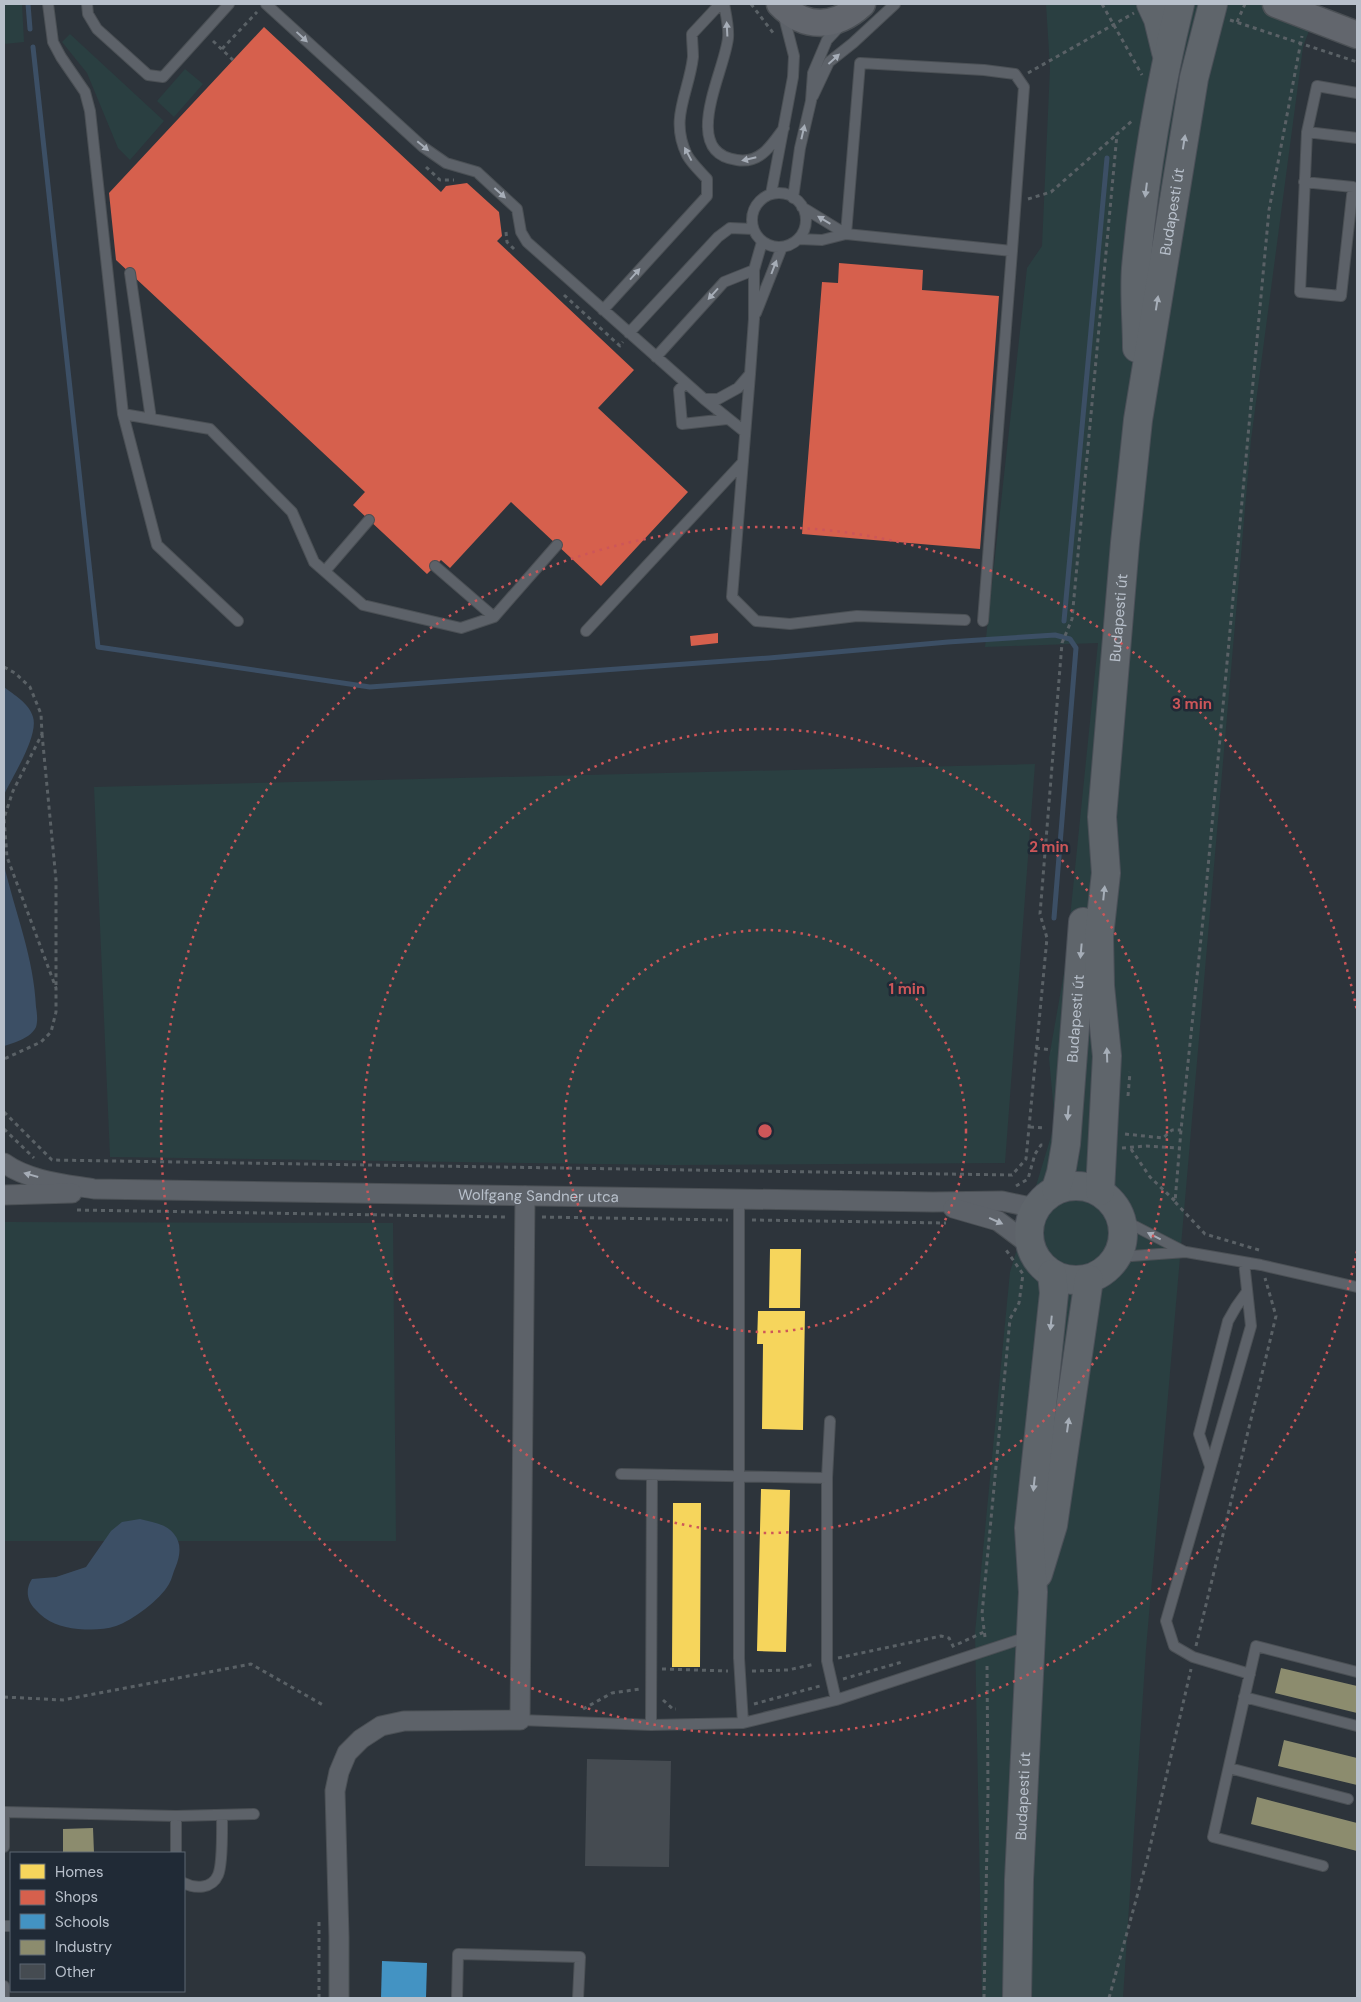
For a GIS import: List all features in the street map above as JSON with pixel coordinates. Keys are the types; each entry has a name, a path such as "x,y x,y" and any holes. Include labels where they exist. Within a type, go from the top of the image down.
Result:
{"main road":[{"name":"Budapesti út","path":"1138,420 1136,269 1153,133 1167,56 1180,4"},
{"path":"1144,8 1158,19 1167,56"},
{"name":"Budapesti út","path":"1100,1191 1111,1140 1107,1056 1100,986 1099,944 1106,873 1102,817 1125,543 1138,420 1194,78 1221,12"},
{"name":"Budapesti út","path":"1056,1189 1061,1173 1059,1136 1088,868 1102,817"},
{"path":"1078,1184 1100,1191 1114,1203 1123,1220 1124,1239 1118,1256 1106,1271 1089,1279 1070,1280 1052,1274 1038,1262 1030,1245 1029,1226 1035,1208 1044,1197 1056,1189 1078,1184"},
{"name":"Budapesti út","path":"1017,1998 1019,1880 1033,1592 1029,1528 1054,1293 1052,1274"},
{"name":"Budapesti út","path":"1033,1592 1053,1525 1089,1279"}],"street":[{"path":"780,4 794,16 811,22 830,22 857,9"},
{"path":"1276,4 1357,35"},
{"path":"4,1163 13,1170 29,1175 94,1189"},
{"path":"4,1195 68,1193 94,1189"},
{"name":"Wolfgang Sandner utca","path":"94,1189 933,1202 1002,1201 1035,1208"},
{"path":"339,1998 340,1937 335,1791 348,1753 361,1739 381,1726 404,1721 520,1720 534,1217 525,1196"},
{"name":"Wolfgang Sandner utca","path":"933,1202 998,1221 1030,1245"}],"lane":[{"path":"48,4 53,42 85,92 90,110 123,414 157,545 238,621"},
{"path":"87,4 88,14 97,29 148,75 163,77 229,4"},
{"path":"266,4 423,147 446,163 477,172 517,208 521,232 527,242 685,383 745,432"},
{"path":"602,310 707,196 707,179 688,158 683,143 680,130 681,106 692,58 692,34 720,4"},
{"path":"724,4 728,38 707,123 709,140 719,153 726,157 741,161 748,160 762,154 784,128"},
{"path":"771,194 793,77 794,56 780,4"},
{"path":"811,101 829,62 854,43 894,4"},
{"path":"794,198 800,148 811,101 813,73 827,40 857,9"},
{"path":"846,234 860,63 984,70 1014,74 1019,78 1024,87 982,621"},
{"path":"1304,182 1353,187 1341,296 1300,292 1304,182 1307,132 1317,86 1357,93"},
{"path":"1307,132 1357,138"},
{"path":"802,207 805,223 803,231 791,244 782,247 772,246 762,242 753,229 752,220 757,204 771,194 782,194 794,198 802,207 846,234"},
{"path":"629,333 718,237 730,228 753,229"},
{"path":"798,238 822,240 846,234 1012,251"},
{"path":"762,242 754,270 754,319 732,597 756,621 790,624 857,616 965,620"},
{"path":"754,319 782,247"},
{"path":"656,357 724,282 754,270"},
{"path":"130,273 151,419"},
{"path":"704,399 718,398 738,388 750,374"},
{"path":"685,383 679,390 682,424 728,420"},
{"path":"123,414 210,429 292,512 314,562 363,605 461,628 494,617 557,545"},
{"path":"586,631 743,462"},
{"path":"324,571 369,520"},
{"path":"435,566 494,617"},
{"path":"739,1199 740,1672 743,1723"},
{"path":"1123,1220 1186,1252"},
{"path":"1118,1256 1186,1252 1284,1269 1357,1287"},
{"path":"1244,1262 1251,1326 1237,1381 1210,1466 1166,1621 1174,1646 1194,1657 1250,1674"},
{"path":"1210,1466 1199,1434 1228,1321 1246,1293"},
{"path":"830,1420 827,1478 828,1661 836,1700"},
{"path":"621,1474 827,1478"},
{"path":"650,1725 652,1476"},
{"path":"520,1720 650,1725 743,1723 836,1700 1030,1636"},
{"path":"1323,1866 1214,1837 1256,1646 1357,1672"},
{"path":"1244,1697 1357,1726"},
{"path":"1229,1768 1348,1799"},
{"path":"4,1847 4,1812 176,1816 254,1814"},
{"path":"185,1884 190,1886 204,1887 210,1884 219,1873 222,1815"},
{"path":"176,1816 176,1852"},
{"path":"457,1998 458,1954 580,1957 578,1998"},
{"path":"4,1986 4,1998"}],"path":[{"path":"751,4 774,34 776,41"},
{"path":"1102,4 1115,24 1142,75"},
{"path":"1237,22 1245,4"},
{"path":"1019,78 1144,8"},
{"path":"1221,12 1237,22 1357,62"},
{"path":"203,32 233,60"},
{"path":"1111,1140 1132,1148 1146,1146 1179,1148 1205,900 1269,210 1301,42"},
{"path":"1015,202 1050,192 1136,117"},
{"path":"4,1112 52,1160 1012,1175 1026,1159 1030,1127 1046,938 1040,914 1062,644 1071,625 1117,134"},
{"path":"4,667 15,673 30,687 41,714 56,880 56,1012 51,1032 41,1042 4,1059"},
{"path":"42,734 13,791 4,818 8,857 56,988"},
{"path":"1036,1048 1052,1050"},
{"path":"1030,1127 1059,1136"},
{"path":"4,1129 37,1162"},
{"path":"1111,1140 1163,1138 1172,1130 1181,1130"},
{"path":"1010,1186 1016,1186 1028,1178 1035,1154 1041,1145 1059,1136"},
{"path":"1132,1148 1150,1177 1175,1202"},
{"path":"534,1217 542,1208"},
{"path":"75,1210 948,1223"},
{"path":"984,1998 988,1792 986,1650 982,1614 1010,1320 1019,1302 1023,1274 1002,1246"},
{"path":"952,1648 984,1632"},
{"path":"650,1668 740,1672 788,1670 941,1636 949,1638 957,1660"},
{"path":"836,1681 902,1662"},
{"path":"4,1697 64,1700 251,1664 323,1705"},
{"path":"742,1708 827,1684"},
{"path":"580,1711 612,1693 650,1687 673,1710 683,1709"},
{"path":"319,1920 319,1998"}],"green space":[{"path":"4,4 22,4 24,42 4,44"},
{"path":"1046,4 1319,4 1303,47 1251,440 1146,1649 1123,1998 982,1998 975,1633 1010,1272 1055,1123 1049,1058 1065,967 1098,643 985,647 1027,268 1042,246 1050,68"},
{"path":"70,34 164,121 130,160 118,148 87,73 62,42"},
{"path":"185,69 203,84 174,117 157,101"},
{"path":"1035,764 1005,1163 675,1165 110,1157 94,787"},
{"path":"4,1222 393,1223 396,1541 4,1541"}],"water":[{"path":"4,687 28,708 33,717 34,725 29,745 4,795"},
{"path":"4,865 32,971 37,1020 34,1031 22,1040 4,1046"},
{"path":"140,1519 159,1524 171,1531 177,1538 180,1550 169,1584 146,1609 116,1626 88,1630 55,1624 44,1618 32,1606 28,1587 32,1579 56,1577 86,1567 111,1531 122,1522"}],"building: Homes":[{"path":"770,1249 801,1249 800,1308 769,1308"},
{"path":"758,1311 805,1311 803,1430 762,1429 763,1344 757,1344"},
{"path":"761,1489 790,1490 786,1652 757,1651"},
{"path":"673,1503 701,1503 700,1667 672,1667"}],"building: Shops":[{"path":"264,27 441,192 446,186 467,183 499,212 502,236 497,241 634,370 598,408 688,492 601,586 511,502 450,568 441,560 427,574 353,505 365,492 116,260 109,193"},
{"path":"839,263 923,270 922,290 999,296 980,549 802,534 822,282 838,283"},
{"path":"718,633 718,643 691,646 690,636"}],"building: Schools":[{"path":"382,1961 427,1963 426,1998 381,1998"}],"building: Industry":[{"path":"1281,1668 1357,1686 1357,1713 1275,1693"},
{"path":"1284,1740 1357,1758 1357,1785 1278,1766"},
{"path":"1257,1797 1357,1823 1357,1851 1251,1824"},
{"path":"93,1828 94,1852 63,1852 63,1829"}],"building: Other":[{"path":"587,1759 671,1761 669,1867 585,1866"}],"waterway":[{"path":"28,4 30,29"},
{"path":"33,47 98,647 370,687 769,658 948,642 1055,635 1070,639 1076,648 1054,918"},
{"path":"1064,621 1107,158"}]}
